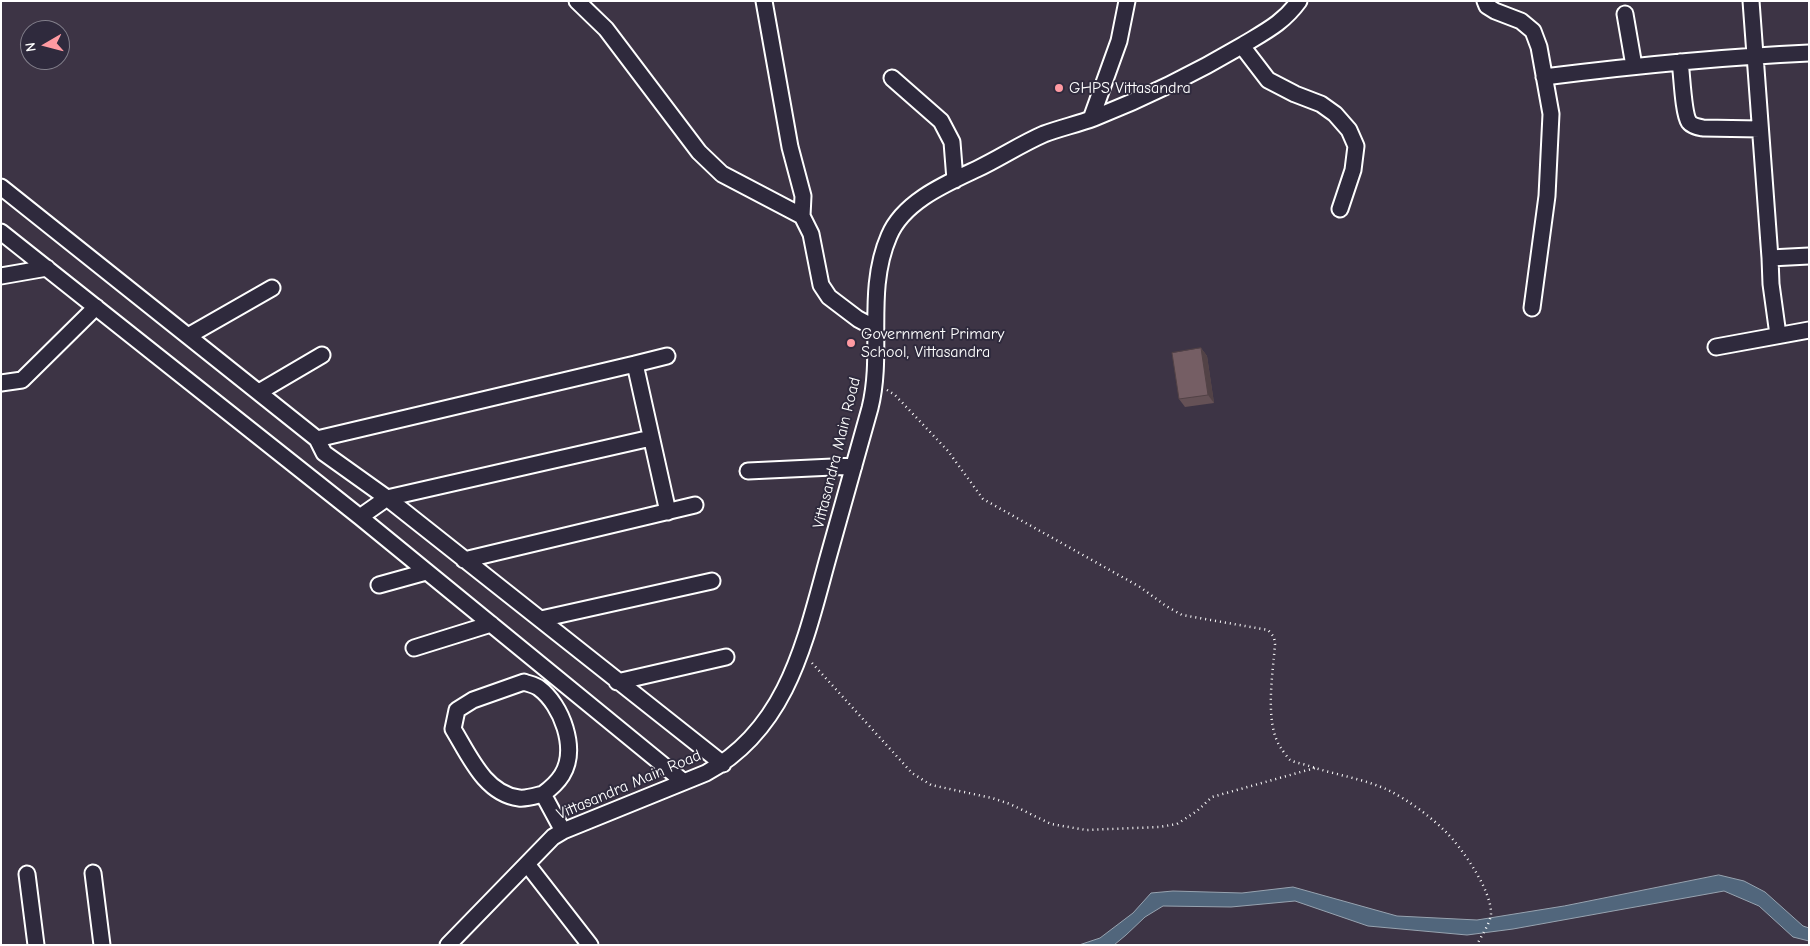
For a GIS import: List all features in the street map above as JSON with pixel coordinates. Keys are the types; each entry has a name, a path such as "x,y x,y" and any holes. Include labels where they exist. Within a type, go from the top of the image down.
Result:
{"street":[{"path":"577,1 606,29 699,152 722,174 802,216"},
{"path":"764,1 790,147 803,196 802,216 811,234 821,285 829,297 842,308 875,328"},
{"path":"1091,119 1119,41 1127,1"},
{"name":"Vittasandra Main Road","path":"448,945 546,843 563,831 706,773 722,764 747,745 768,719 802,652 873,396 875,313 880,268 893,226 905,212 955,180 1043,135 1091,119 1198,72 1284,19 1299,1"},
{"path":"1484,1 1487,6 1495,11 1521,20 1533,31 1539,47 1551,114 1547,196 1532,308"},
{"path":"1751,1 1771,284 1778,335"},
{"path":"1625,14 1634,66"},
{"path":"1242,46 1268,80 1295,94 1321,104 1335,114 1349,130 1356,146 1353,170 1340,209"},
{"path":"1544,77 1634,66 1809,53"},
{"path":"1680,62 1686,111 1689,121 1696,127 1760,129"},
{"path":"892,78 941,121 952,142 955,180"},
{"path":"1,187 317,439 324,453 387,498 722,764"},
{"path":"1,232 360,517 684,782"},
{"path":"1770,258 1809,256"},
{"path":"1,276 46,268"},
{"path":"188,336 272,288"},
{"path":"1,382 22,380 96,307"},
{"path":"1716,347 1809,330"},
{"path":"259,392 322,355"},
{"path":"317,439 668,356"},
{"path":"636,364 668,512"},
{"path":"360,517 387,498 651,438"},
{"path":"748,471 854,466"},
{"path":"464,560 695,505"},
{"path":"379,585 426,572"},
{"path":"541,619 712,581"},
{"path":"414,648 491,624"},
{"path":"617,682 726,657"},
{"path":"524,682 538,687 554,704 566,727 569,751 563,774 554,786 543,794 520,798 500,792 480,774 453,729 457,710 473,700 524,682"},
{"path":"543,794 563,831"},
{"path":"527,864 590,945"},
{"path":"93,873 102,945"},
{"path":"27,874 36,945"}],"path":[{"path":"874,384 895,395 948,451 983,499 1124,578 1182,616 1268,630 1274,637 1275,644 1271,722 1274,736 1280,746 1290,760 1358,779 1388,790 1406,801 1446,832 1475,871 1483,886 1490,907 1491,915 1476,945"},
{"path":"802,652 912,773 931,785 992,798 1010,804 1051,824 1086,830 1159,827 1177,824 1197,811 1212,797 1317,768"}],"water":[{"path":"1719,875 1744,881 1765,892 1803,926 1809,928 1809,941 1793,937 1759,906 1724,891 1513,929 1467,935 1368,926 1295,901 1231,907 1163,906 1145,917 1114,945 1079,945 1100,938 1133,913 1151,893 1173,891 1242,893 1293,887 1397,916 1477,920 1564,906"}],"building":[{"path":"1201,348 1208,395 1179,399 1172,353"}],"place":[{"name":"GHPS Vittasandra","path":"1059,88"},
{"name":"Government Primary School, Vittasandra","path":"851,343"}]}
